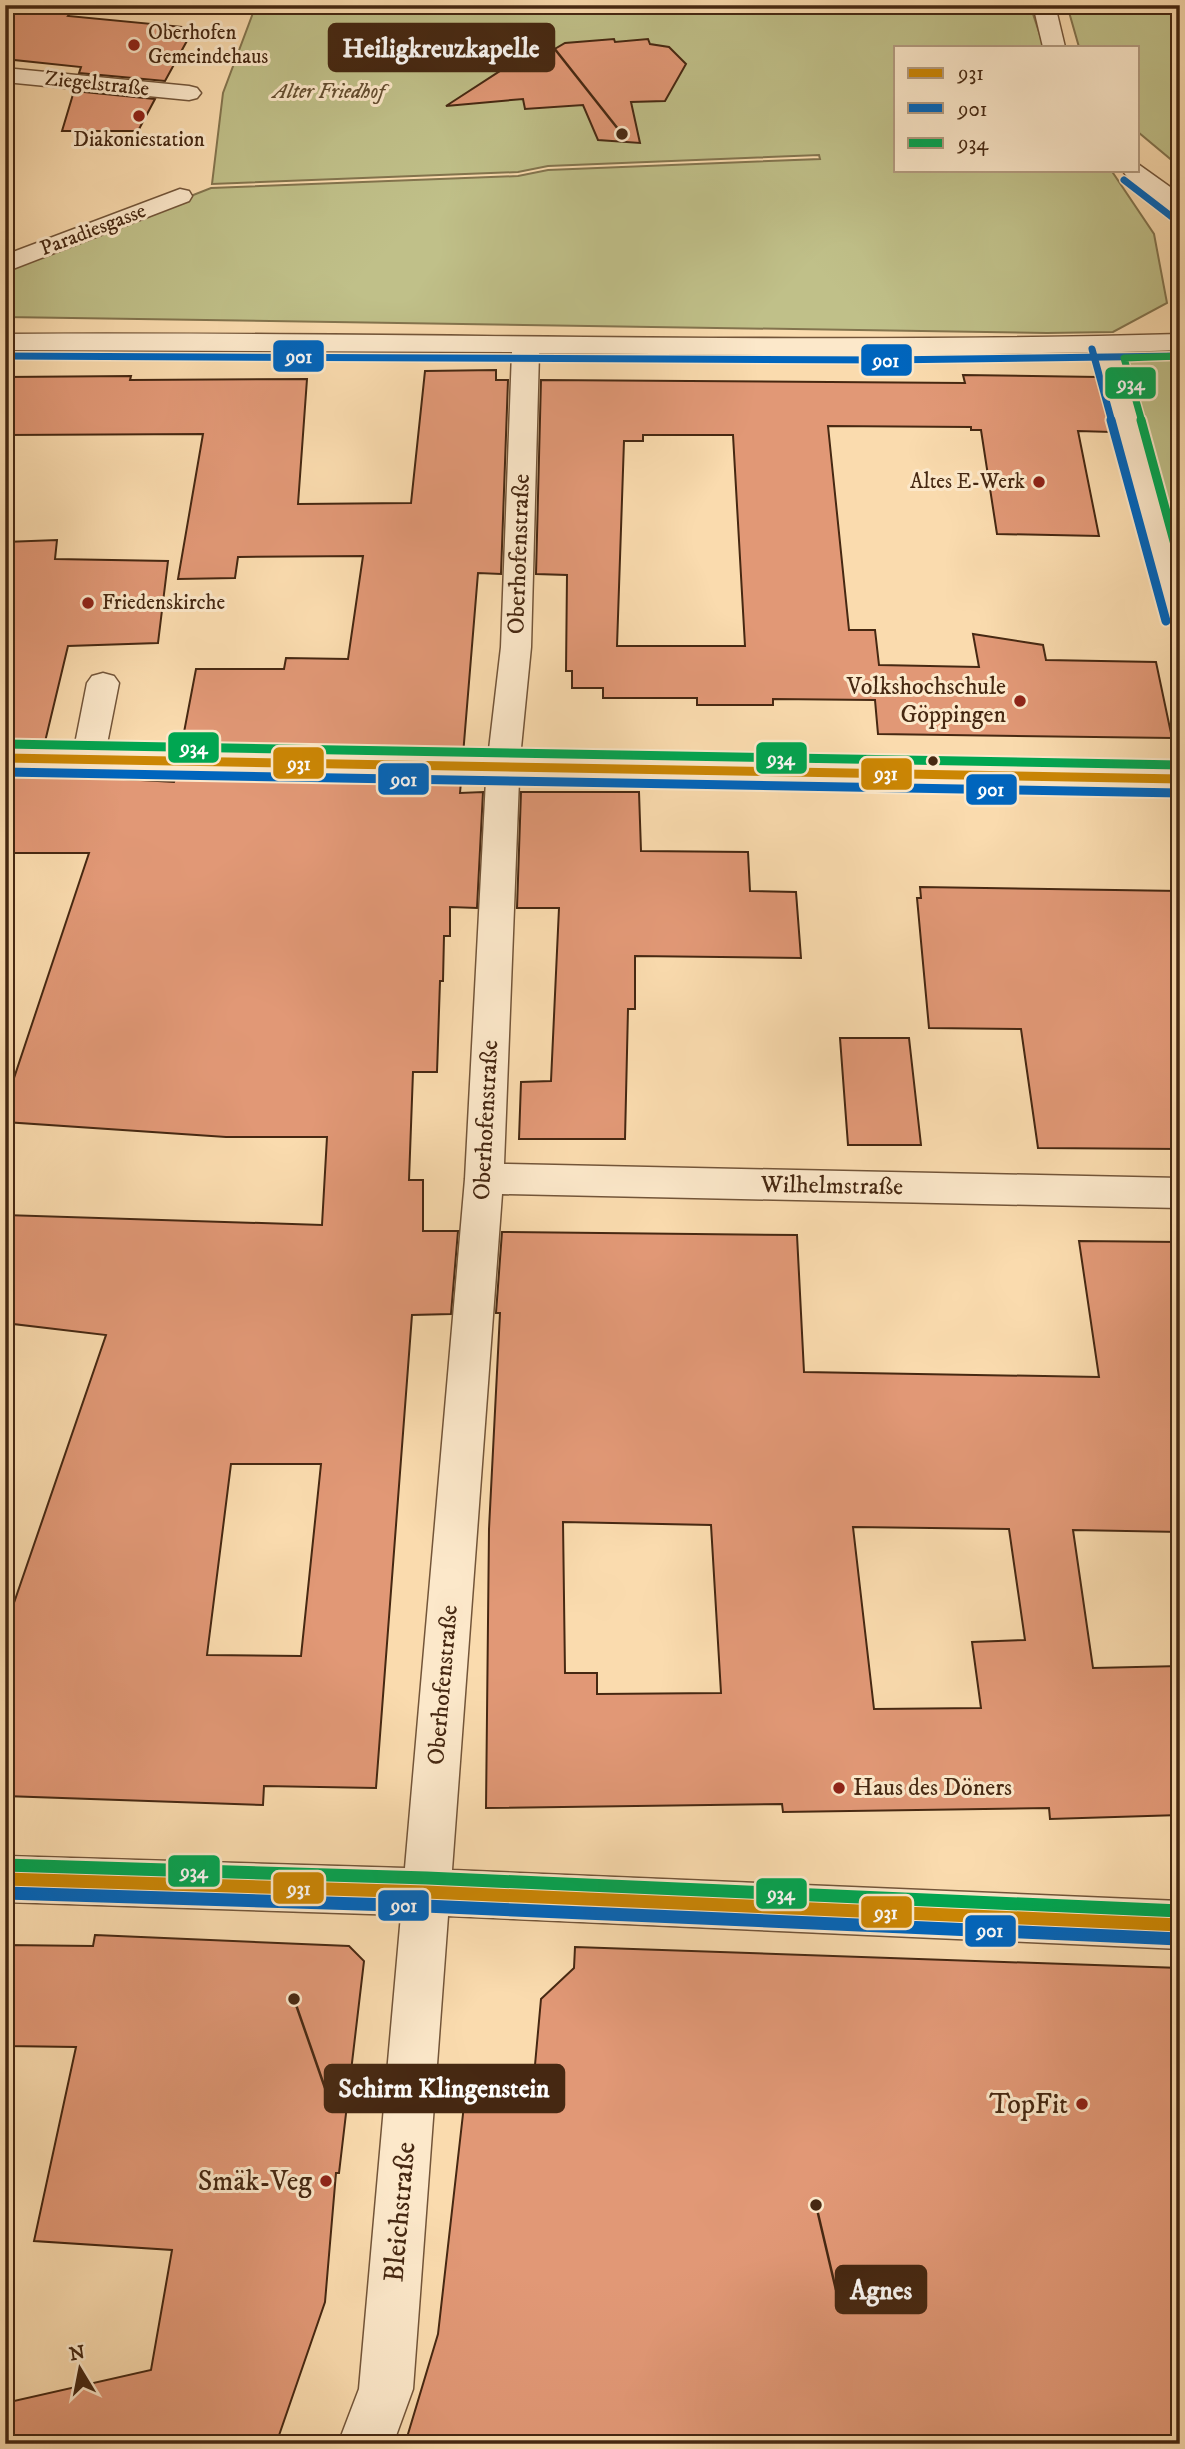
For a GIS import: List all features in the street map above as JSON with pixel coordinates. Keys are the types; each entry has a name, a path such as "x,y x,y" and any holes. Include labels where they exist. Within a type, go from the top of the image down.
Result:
{"street":[{"path":"1044,5 1054,46"},
{"name":"Ziegelstraße","path":"5,75 189,93"},
{"path":"1137,172 1180,206"},
{"name":"Paradiesgasse","path":"5,264 180,196"},
{"path":"1106,345 1167,328 1180,320"},
{"path":"5,342 205,339 526,345 1106,345 1180,342"},
{"name":"Oberhofenstraße","path":"426,1892 484,1179 503,769 516,647 526,345"},
{"path":"1106,345 1180,617"},
{"path":"88,760 103,683"},
{"path":"5,758 1180,779"},
{"name":"Wilhelmstraße","path":"484,1179 1180,1193"},
{"path":"5,1879 426,1892 1180,1925"},
{"name":"Bleichstraße","path":"365,2444 386,2389 426,1892"}],"green space":[{"name":"Alter Friedhof","path":"256,5 1030,5 1044,46 894,46 894,172 1112,172 1154,234 1167,303 1113,332 1047,333 5,317 5,269 211,188 518,176 548,170 820,159 819,155 548,166 518,172 212,184 223,93"},
{"path":"1067,5 1180,5 1180,167 1140,134 1140,46 1079,46"},
{"path":"1180,342 1180,617 1106,345"}],"building":[{"path":"18,5 76,5 68,16 194,28 165,81 79,73 81,67 5,59 5,22"},
{"path":"614,39 615,42 648,39 650,44 669,47 686,64 665,101 631,102 640,143 598,140 583,105 525,109 523,99 446,106 517,60 516,56 546,54 565,43"},
{"path":"74,91 155,99 138,131 62,131"},
{"path":"496,370 496,380 508,380 501,574 478,573 463,755 181,748 196,669 284,669 286,658 348,659 363,556 238,557 235,578 178,579 203,434 5,435 5,377 131,376 130,380 307,379 298,504 411,503 425,371"},
{"path":"963,375 1099,377 1111,432 1078,431 1099,536 997,534 981,430 971,430 971,427 828,426 849,630 875,630 879,665 979,667 973,634 1043,645 1046,660 1156,662 1172,738 878,734 875,700 773,699 773,705 697,705 697,698 603,698 603,688 572,688 572,671 566,671 567,575 536,574 541,380 965,383","holes":["643,435 733,435 745,646 617,646 624,441 643,441"]},
{"path":"57,540 55,559 168,561 158,643 68,646 44,746 5,744 5,542"},
{"path":"5,772 174,782 176,776 461,782 460,793 483,792 477,908 450,907 450,936 444,936 437,1072 413,1072 409,1180 423,1180 423,1231 458,1231 451,1314 412,1315 376,1788 264,1786 263,1805 5,1796 5,1629 106,1335 5,1323 5,1215 322,1225 327,1137 226,1137 5,1122 5,1105 89,853 5,853","holes":["231,1464 321,1464 301,1656 207,1655"]},
{"path":"521,792 639,792 641,851 748,852 750,891 796,892 801,958 635,956 635,1009 628,1009 625,1139 519,1139 521,1082 551,1081 559,908 517,908"},
{"path":"920,887 1180,891 1180,1149 1038,1148 1021,1029 929,1028 917,898 921,898"},
{"path":"840,1038 909,1038 921,1145 848,1145"},
{"path":"502,1232 797,1235 804,1372 1099,1377 1079,1241 1180,1242 1180,1532 1073,1530 1093,1668 1180,1666 1180,1815 1050,1819 1049,1808 783,1812 782,1804 486,1808 489,1529 500,1313 496,1313","holes":["563,1522 711,1525 721,1693 597,1694 597,1673 565,1673","853,1527 1009,1529 1025,1640 972,1642 981,1708 874,1709"]},
{"path":"95,1935 349,1946 364,1961 339,2173 336,2173 325,2302 276,2444 5,2444 5,2403 151,2370 172,2250 34,2241 76,2047 5,2046 5,1945 93,1946"},
{"path":"575,1947 1180,1968 1180,2444 405,2444 438,2334 468,2070 534,2076 541,1999 574,1968"}],"transit line":[{"name":"901","path":"1124,180 1172,217"},
{"name":"901","path":"1092,349 1166,621"},
{"name":"901","path":"5,356 739,360 1180,356"},
{"name":"934","path":"1180,356 1124,358 1180,563"},
{"name":"934","path":"5,744 1180,765"},
{"name":"931","path":"5,758 1180,779"},
{"name":"901","path":"5,772 1180,793"},
{"name":"934","path":"5,1865 427,1878 1180,1911"},
{"name":"931","path":"5,1879 426,1892 1180,1925"},
{"name":"901","path":"5,1893 425,1906 1179,1939"}],"place":[{"name":"Oberhofen Gemeindehaus","path":"134,45"},
{"name":"Diakoniestation","path":"139,116"},
{"name":"Heiligkreuzkapelle","path":"622,134"},
{"name":"Altes E-Werk","path":"1039,482"},
{"name":"Friedenskirche","path":"88,603"},
{"name":"Volkshochschule Göppingen","path":"1020,701"},
{"name":"Haus des Döners","path":"839,1788"},
{"name":"Schirm Klingenstein","path":"294,1999"},
{"name":"TopFit","path":"1082,2104"},
{"name":"Smäk-Veg","path":"326,2181"},
{"name":"Agnes","path":"816,2205"}]}
